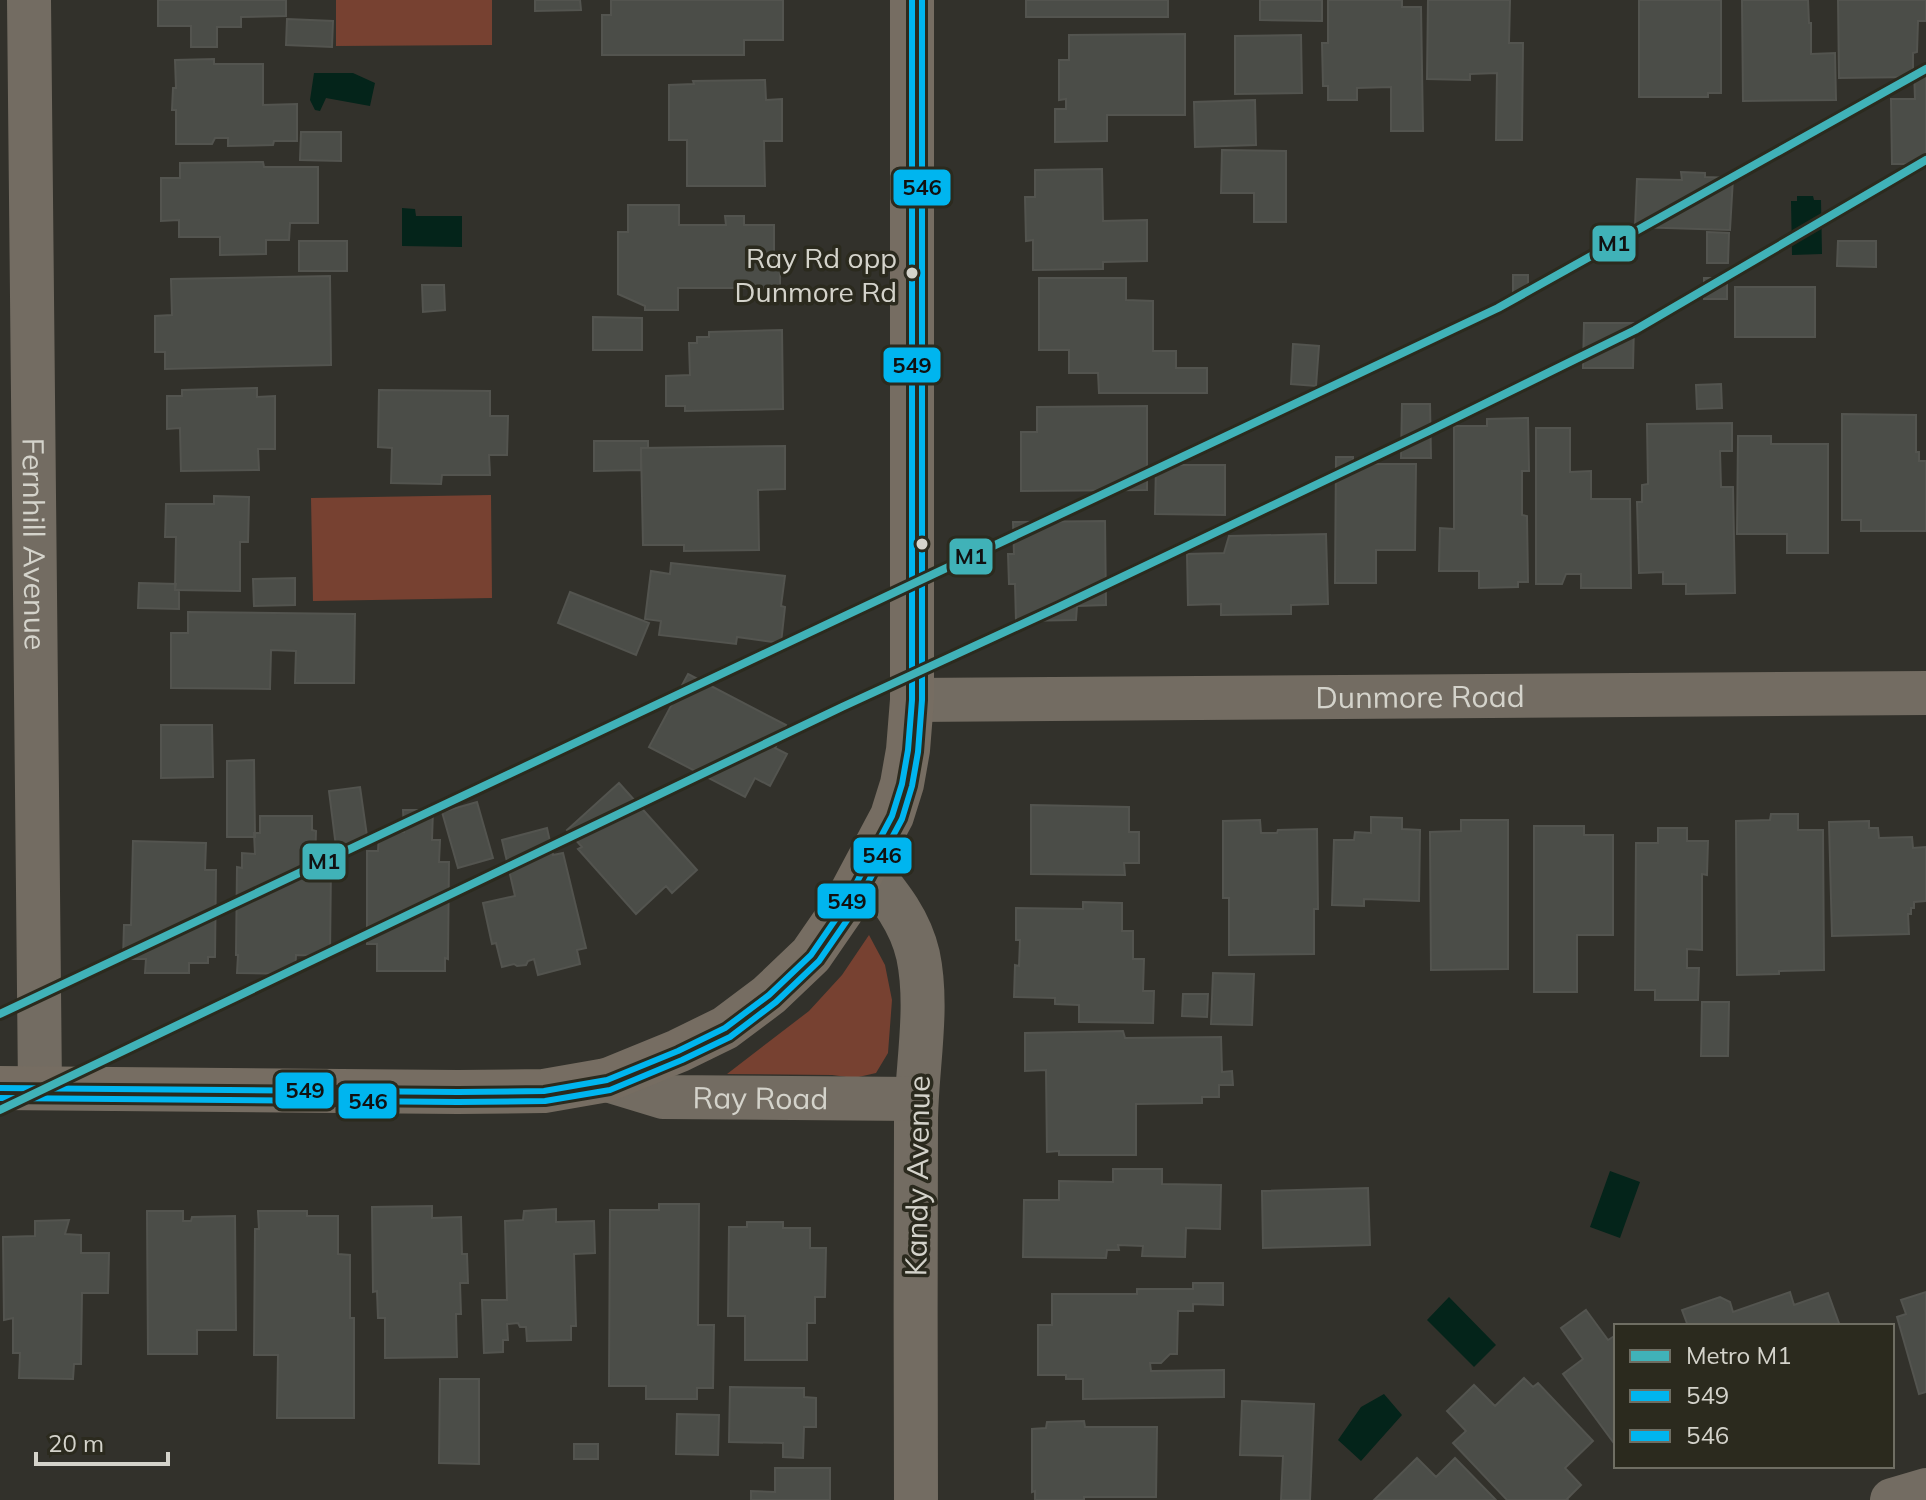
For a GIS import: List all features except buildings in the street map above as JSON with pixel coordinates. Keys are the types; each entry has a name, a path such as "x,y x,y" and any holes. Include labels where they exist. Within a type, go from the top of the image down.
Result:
{"street":[{"name":"Fernhill Avenue","path":"20,1088 29,0"},
{"name":"Ray Road","path":"20,1088 544,1091 607,1080 725,1028 769,995 811,955 867,868 892,816 908,750 912,700 912,0"},
{"name":"Dunmore Road","path":"912,700 1926,693"},
{"name":"Kandy Avenue","path":"867,868 895,902 908,925 918,954 923,988 916,1099 916,1500"},
{"name":"Ray Road","path":"607,1080 663,1097 916,1099"},
{"path":"1892,1500 1926,1490"}],"shaded area":[{"path":"336,0 492,0 492,45 336,46"},
{"path":"314,73 353,73 375,83 370,106 326,98 320,111 315,110 310,100"},
{"path":"1797,196 1813,196 1814,200 1821,200 1822,254 1792,255 1791,201 1797,201"},
{"path":"402,208 415,209 416,216 462,216 462,247 402,246"},
{"path":"491,495 492,598 313,601 311,498"},
{"path":"869,935 885,965 892,1000 888,1053 876,1073 854,1078 727,1074 809,1011 842,975"},
{"path":"1610,1171 1640,1182 1620,1238 1590,1227"},
{"path":"1449,1297 1496,1345 1474,1367 1427,1320"},
{"path":"1384,1394 1402,1415 1361,1461 1338,1440 1361,1407"}],"metro line":[{"name":"M1","path":"0,1014 1498,308 1926,69"},
{"name":"M1","path":"0,1110 842,707 1429,431 1635,330 1926,160"}],"transit line":[{"name":"549","path":"0,1088 544,1091 607,1080 725,1028 769,995 811,955 842,910 892,816 908,750 912,700 912,0"},
{"name":"546","path":"0,1098 545,1101 610,1090 730,1037 776,1002 819,961 850,916 902,819 918,752 922,700 922,0"}],"place":[{"name":"Ray Rd opp Dunmore Rd","path":"912,273"}]}
